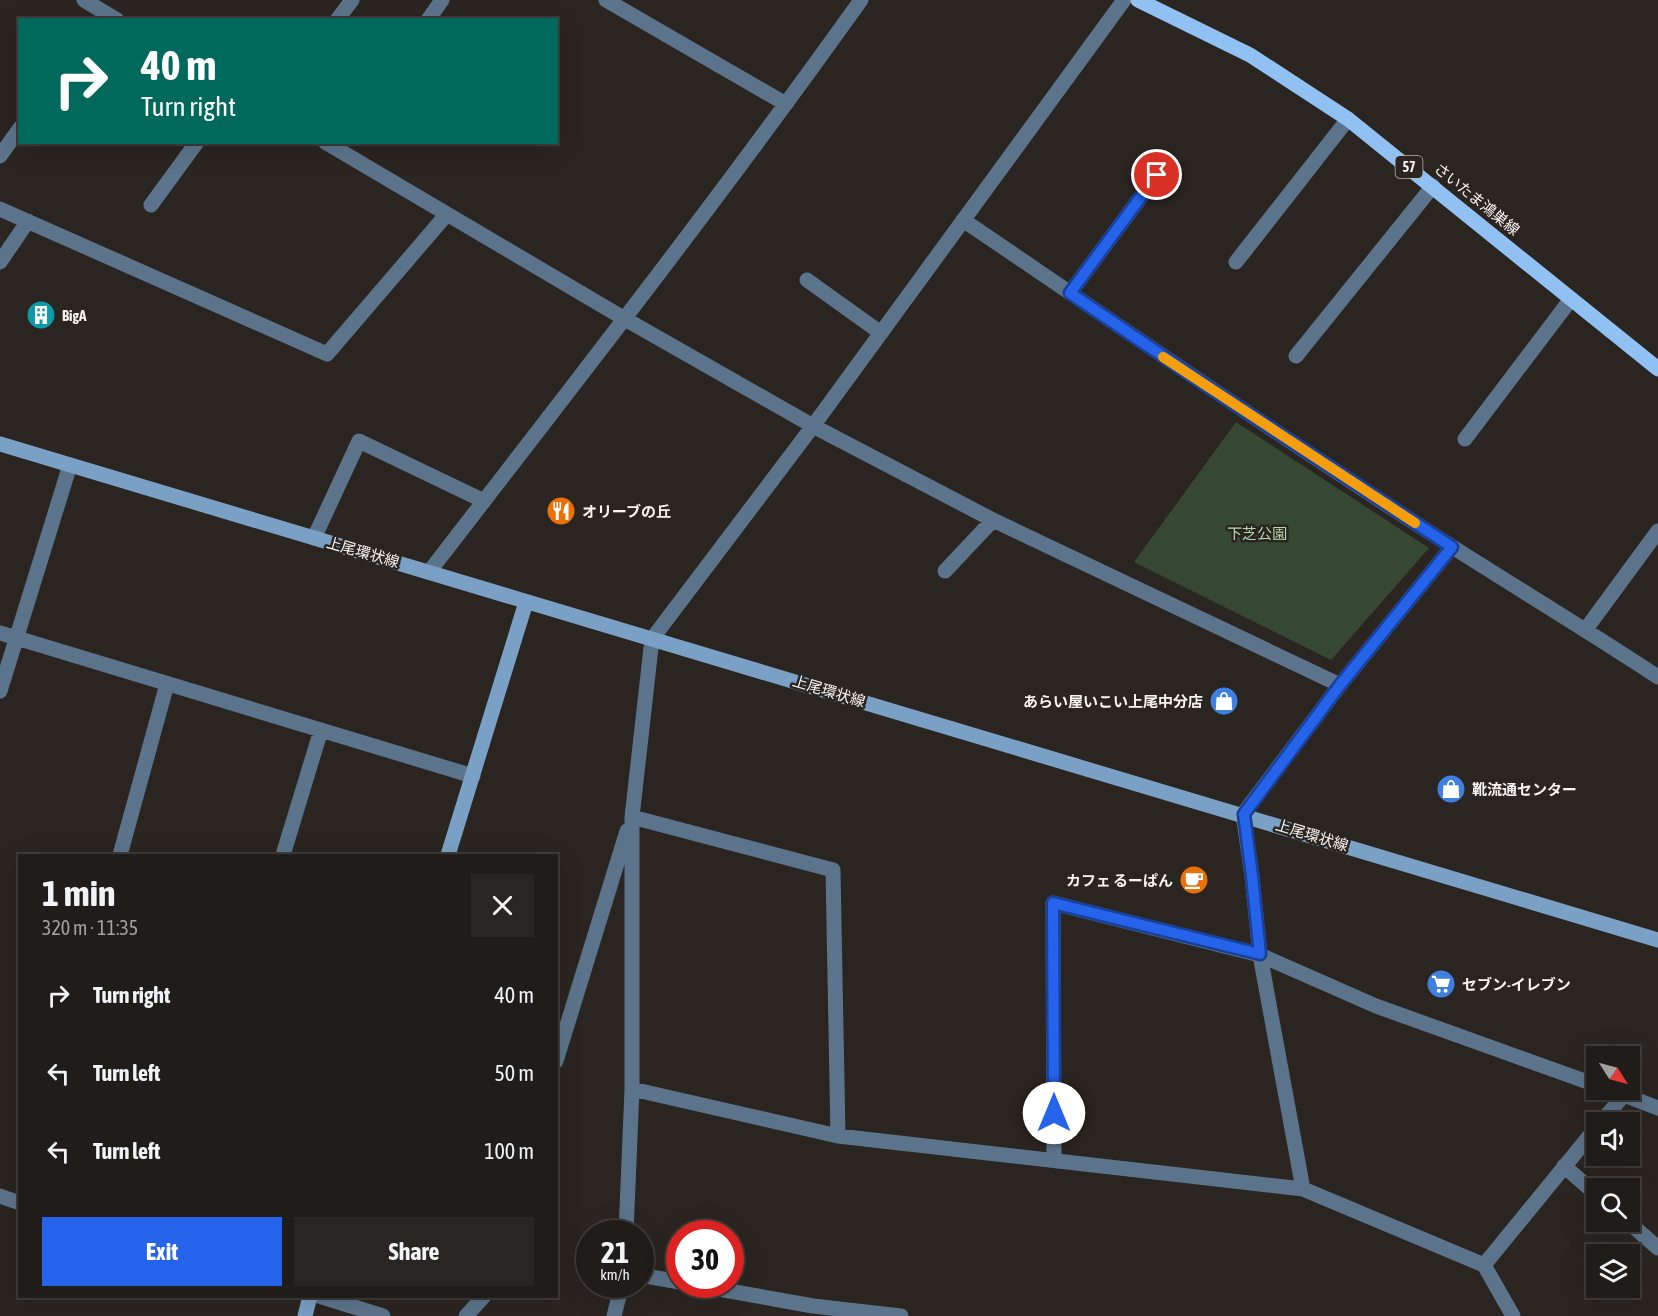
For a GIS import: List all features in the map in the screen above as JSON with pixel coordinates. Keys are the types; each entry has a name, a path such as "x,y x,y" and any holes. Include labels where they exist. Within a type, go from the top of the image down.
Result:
{"main road":[{"name":"さいたま鴻巣線","path":"1138,0 1250,55 1348,119 1658,369"},
{"name":"上尾環状線","path":"0,444 1244,814 1658,940"},
{"path":"448,854 526,602"},
{"path":"305,1316 310,1298"}],"street":[{"path":"84,0 114,18"},
{"path":"338,18 352,0"},
{"path":"429,18 442,0"},
{"path":"606,0 786,104"},
{"path":"429,572 625,319 861,0"},
{"path":"627,1220 632,1089 632,817 652,639 813,426 1124,0"},
{"path":"1236,262 1348,119"},
{"path":"0,156 18,131"},
{"path":"151,205 196,144"},
{"path":"332,144 625,319 813,426 993,520 1340,685"},
{"path":"1070,293 1157,175"},
{"path":"1296,356 1433,186"},
{"path":"0,209 327,354 447,214"},
{"path":"963,220 1210,388 1452,547 1586,629 1658,677"},
{"path":"0,262 28,221"},
{"path":"807,280 881,333"},
{"path":"1465,439 1571,299"},
{"path":"314,538 359,441 484,501"},
{"path":"0,691 70,465"},
{"path":"945,571 993,520"},
{"path":"1586,629 1658,531"},
{"path":"1303,1189 1260,954 1244,814 1340,685 1452,547"},
{"path":"0,633 473,776"},
{"path":"120,854 167,684"},
{"path":"283,854 321,730"},
{"path":"558,1055 632,817"},
{"path":"632,817 833,870 838,1136"},
{"path":"1054,1160 1053,903 1260,954 1376,1006 1586,1081"},
{"path":"632,1089 838,1136 1303,1189 1484,1265 1513,1316"},
{"path":"1610,1112 1620,1100"},
{"path":"1637,1100 1658,1108"},
{"path":"1484,1265 1586,1140"},
{"path":"1564,1166 1586,1185"},
{"path":"0,1196 18,1202"},
{"path":"1640,1232 1658,1248"},
{"path":"744,1296 812,1311 901,1316"},
{"path":"325,1298 383,1316"},
{"path":"466,1316 482,1298"},
{"path":"614,1316 618,1298"}],"green space":[{"name":"下芝公園","path":"1236,422 1429,548 1331,660 1134,562"}],"slow traffic":[{"path":"1163,357 1415,523"}],"place":[{"name":"BigA","path":"41,315"},
{"name":"オリーブの丘","path":"561,511"},
{"name":"あらい屋いこい上尾中分店","path":"1224,701"},
{"name":"靴流通センター","path":"1451,789"},
{"name":"カフェ るーぱん","path":"1194,880"},
{"name":"セブン-イレブン","path":"1441,984"}],"route":[{"path":"1054,1113 1053,903 1260,954 1244,814 1340,685 1452,547 1070,293 1157,175"}]}
